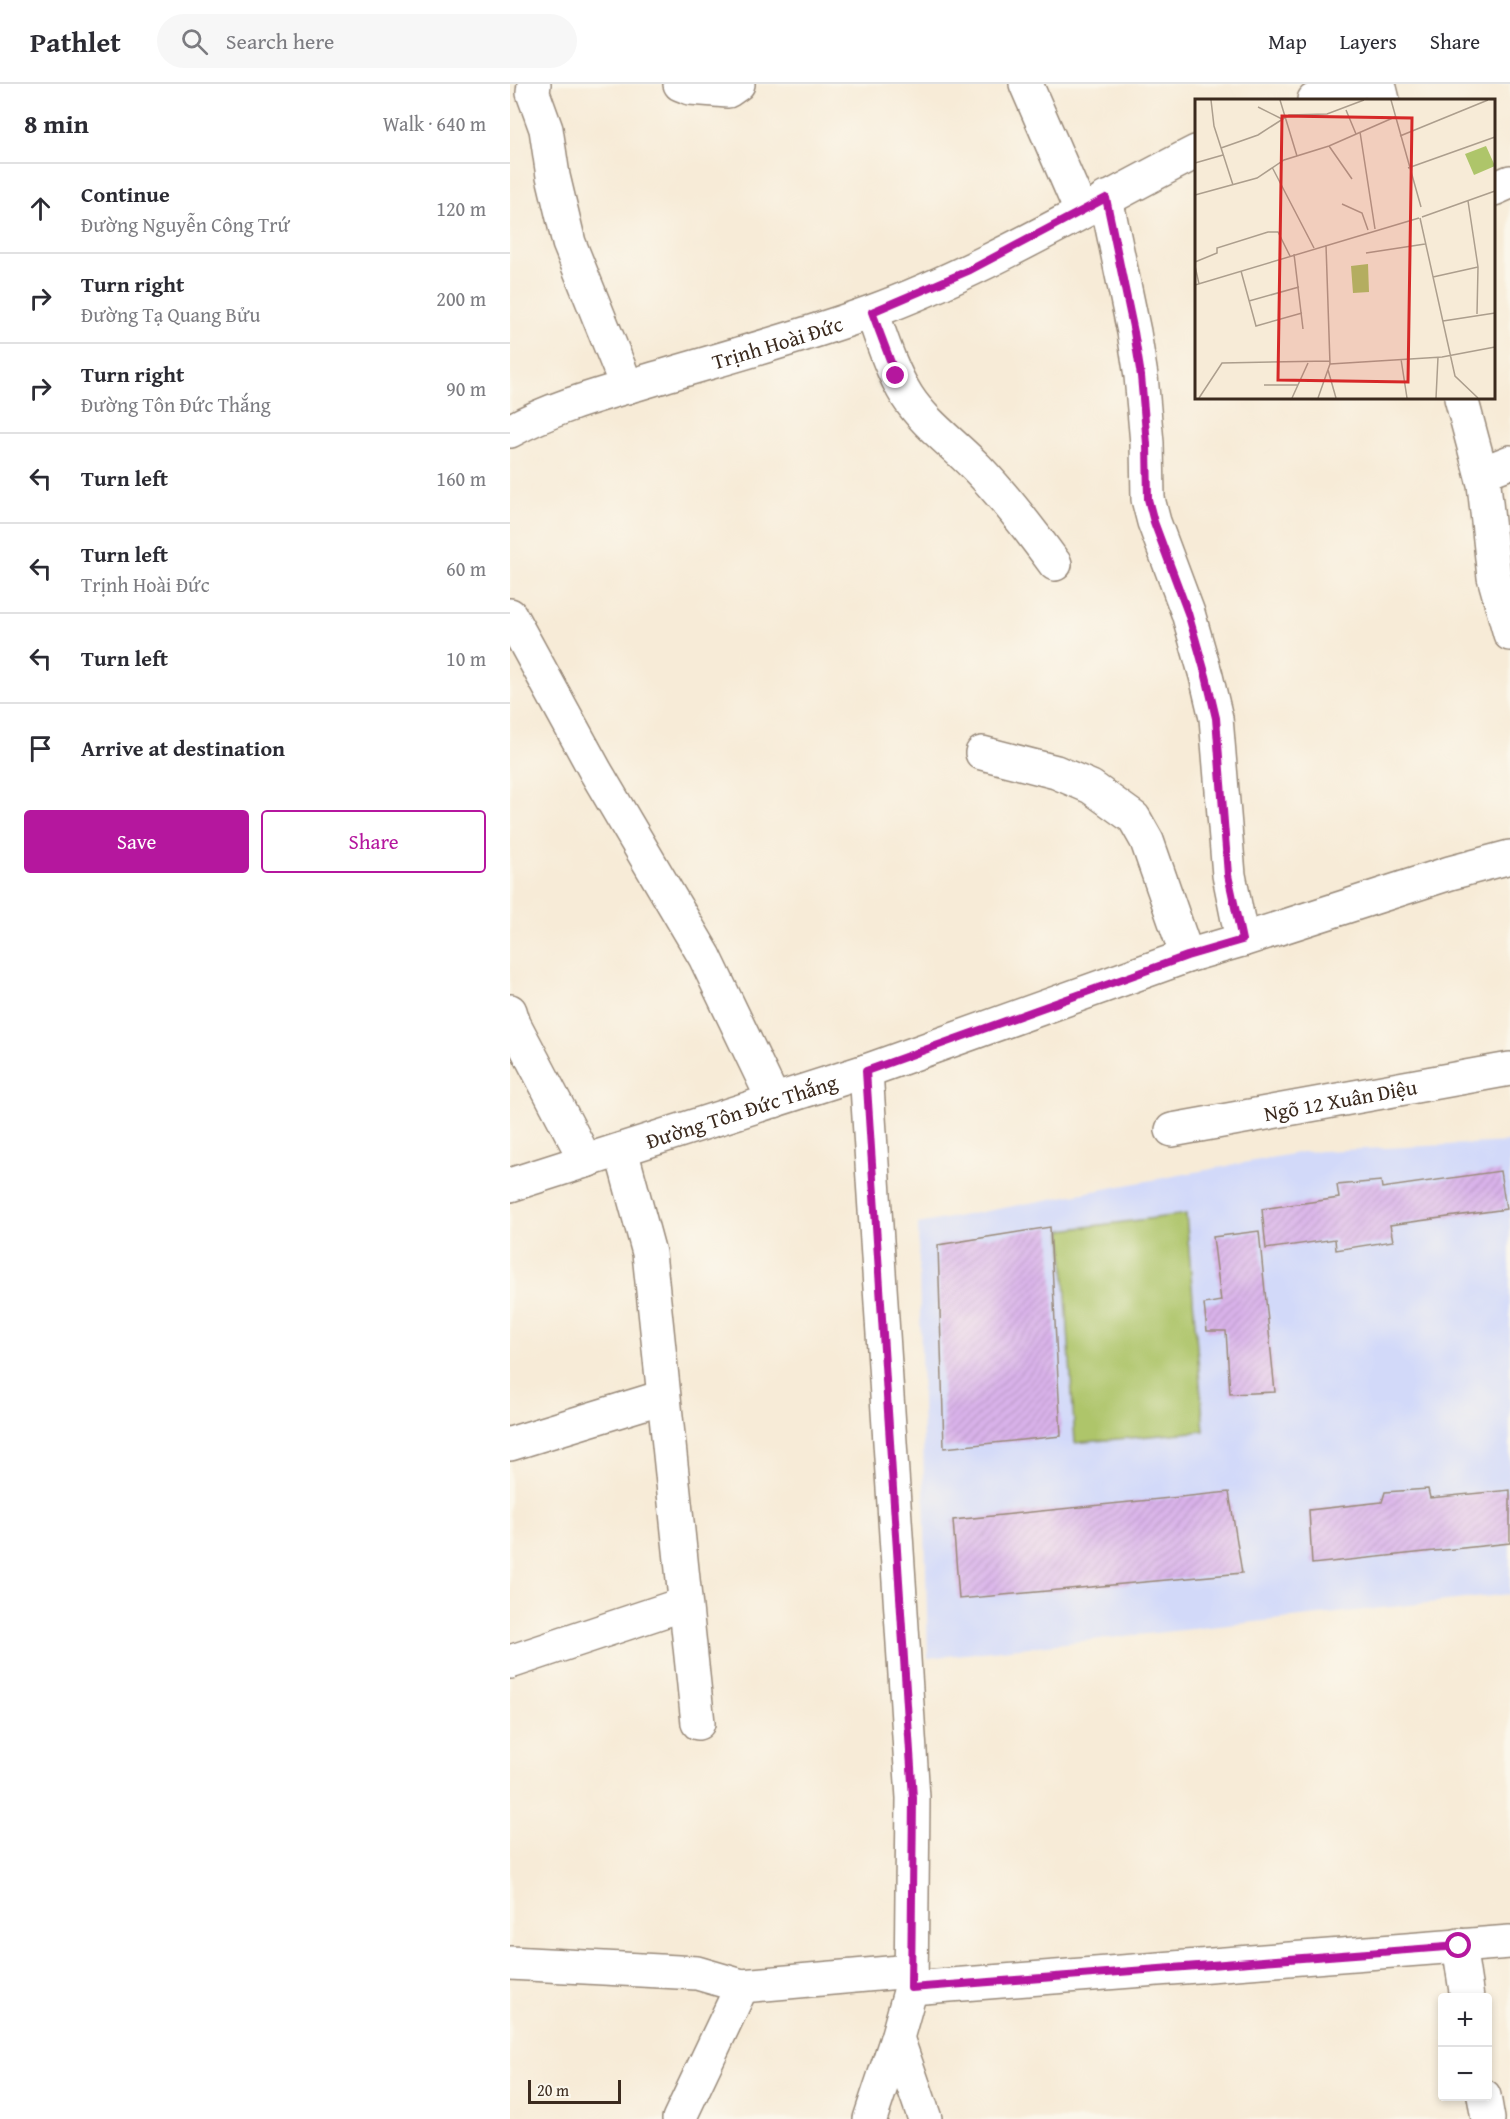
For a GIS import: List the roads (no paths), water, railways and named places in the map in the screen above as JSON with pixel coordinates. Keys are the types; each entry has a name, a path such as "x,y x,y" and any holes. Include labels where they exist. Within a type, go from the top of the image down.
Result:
{"street":[{"path":"680,84 690,88 728,91 738,84"},
{"path":"1026,84 1094,204 1134,332 1141,376 1147,444 1148,499 1154,522 1188,613 1216,718 1228,875 1242,940"},
{"path":"1317,99 1355,84"},
{"path":"1379,84 1383,99"},
{"path":"531,92 546,129 553,176 569,243 627,387"},
{"name":"Trịnh Hoài Đức","path":"510,431 539,417 627,387 872,312 970,270 1195,153"},
{"path":"1495,189 1510,182"},
{"path":"872,312 896,376 908,398 924,418 979,469 1024,520 1054,564"},
{"path":"1461,399 1492,473 1510,544"},
{"path":"1492,473 1494,577 1510,634"},
{"path":"510,615 596,772 705,957 774,1101"},
{"path":"982,753 1056,772 1082,783 1118,805 1134,818 1147,841 1187,956"},
{"path":"1450,873 1510,842"},
{"path":"1450,873 1510,856"},
{"name":"Đường Tôn Đức Thắng","path":"510,1185 866,1071 1187,956 1450,873"},
{"path":"510,1011 514,1024 586,1161"},
{"name":"Ngõ 12 Xuân Diệu","path":"1172,1130 1510,1069"},
{"path":"866,1071 913,1798 911,1979 897,2038 870,2119"},
{"path":"621,1150 649,1253 698,1723"},
{"path":"510,1444 663,1397"},
{"path":"510,1662 684,1604"},
{"path":"510,1963 697,1973 742,1986 911,1979 1510,1942"},
{"path":"1459,1946 1466,1993"},
{"path":"679,2119 742,1986"},
{"path":"897,2038 925,2119"},
{"path":"1485,2101 1488,2119"}]}
